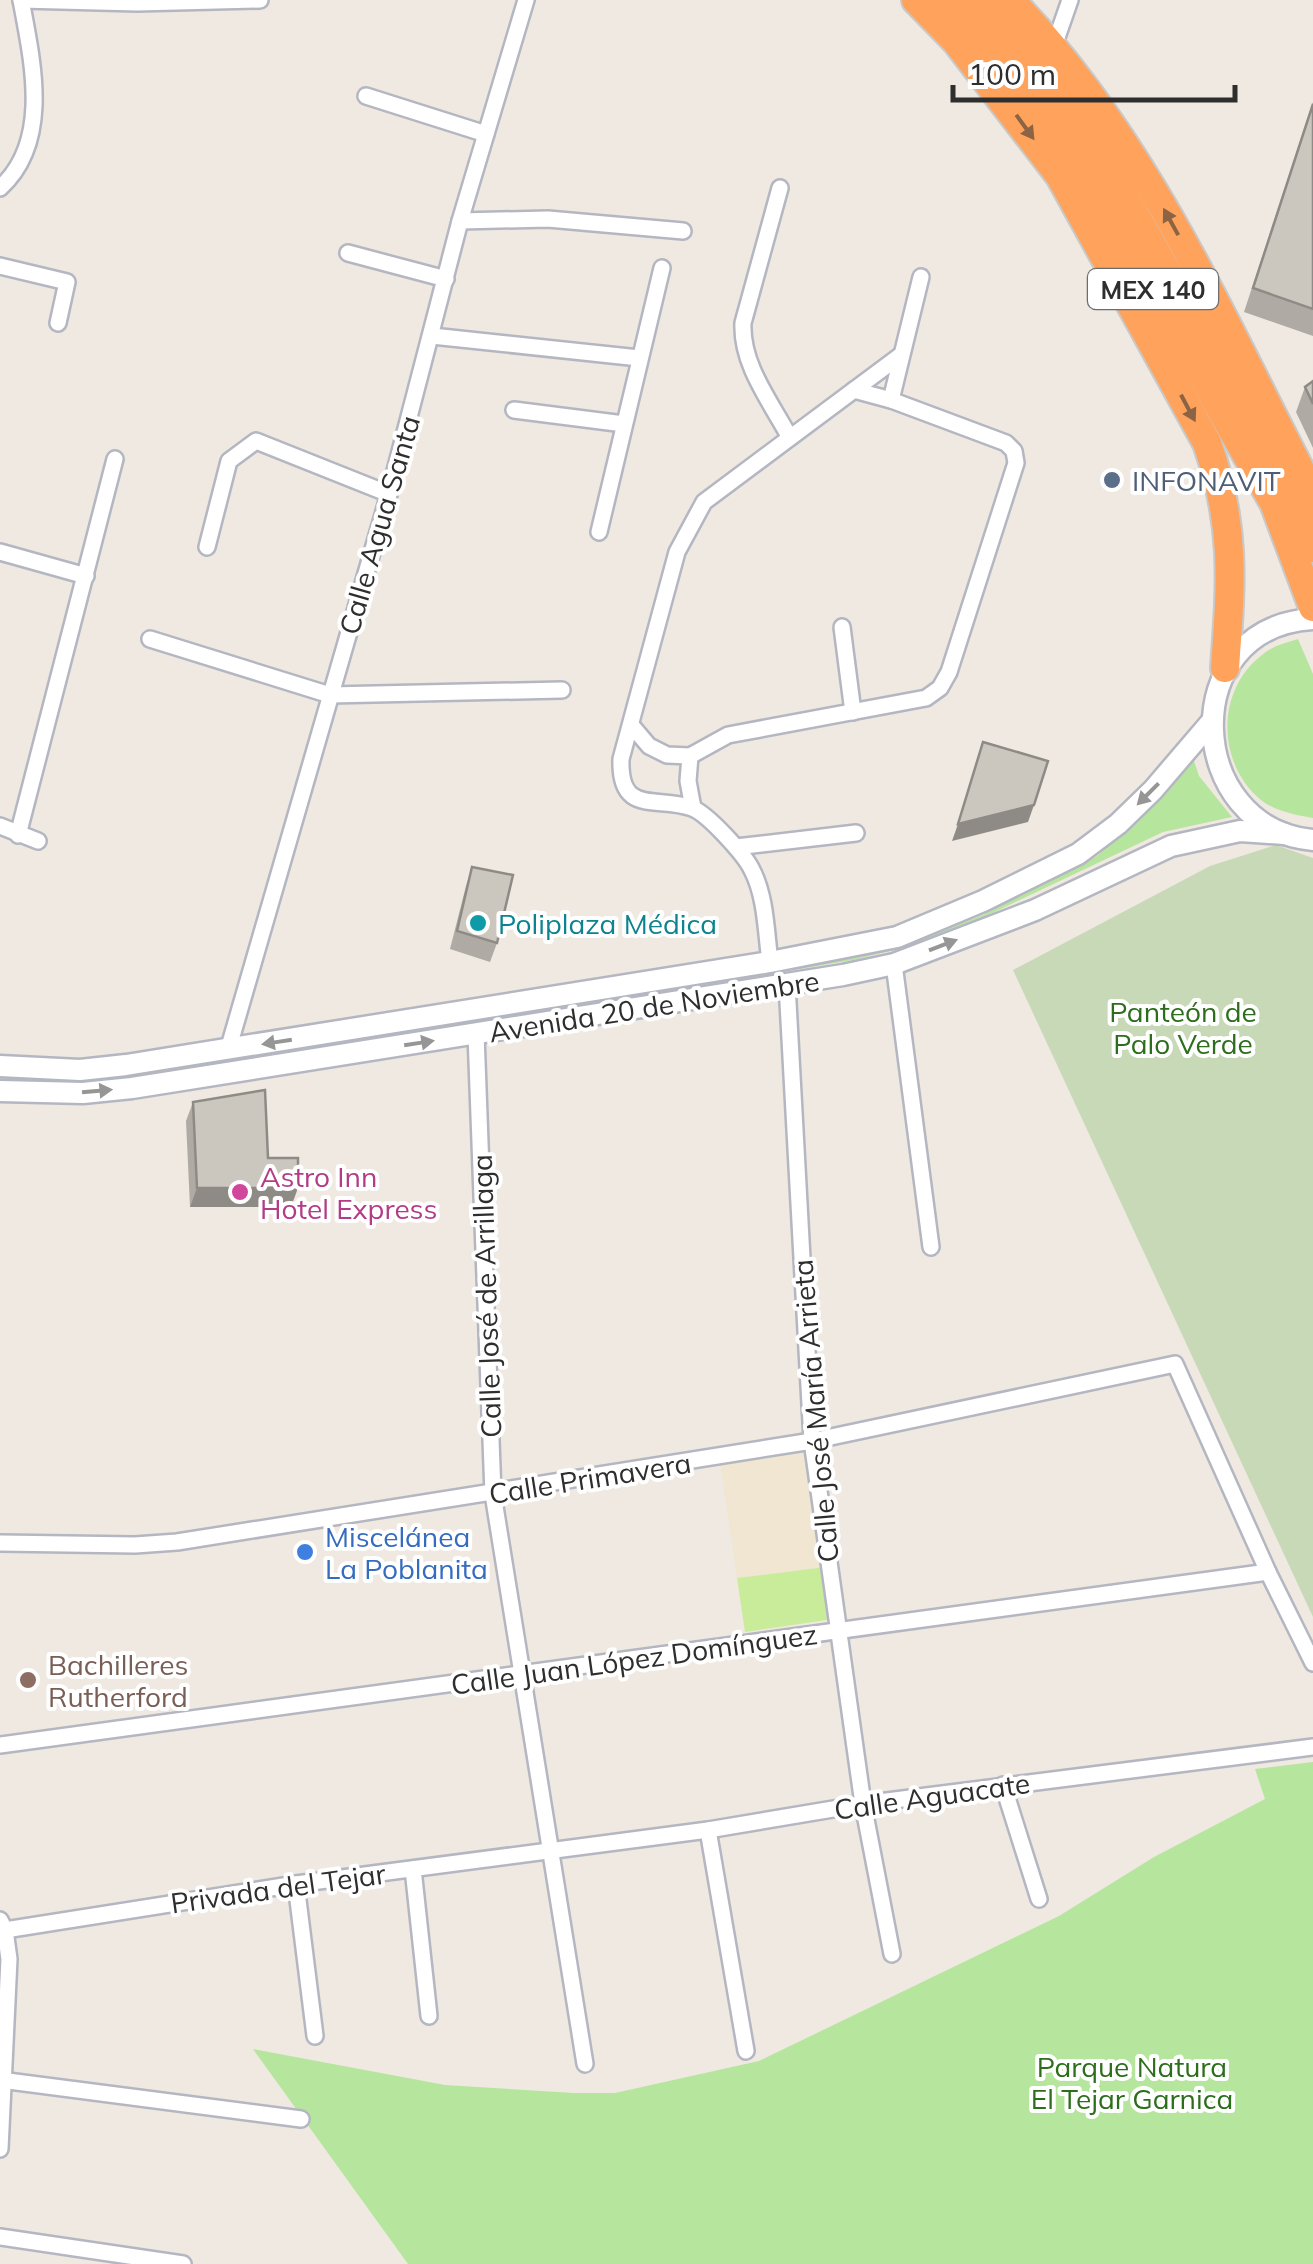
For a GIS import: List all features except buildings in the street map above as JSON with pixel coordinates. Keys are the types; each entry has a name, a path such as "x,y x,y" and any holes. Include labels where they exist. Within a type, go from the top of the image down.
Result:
{"highway":[{"path":"916,0 968,55 1060,176 1207,443 1222,487 1229,534 1231,584 1224,668"},
{"name":"MEX 140","path":"946,0 1048,115 1079,160 1274,503 1306,615"},
{"name":"MEX 140","path":"976,0 1098,150 1267,448 1313,548"},
{"path":"1010,0 1054,46 1110,120 1154,192 1313,495"}],"main road":[{"path":"1306,615 1244,646 1224,668 1214,698 1212,721 1217,761 1231,792 1255,818 1285,834 1313,840"},
{"name":"Avenida 20 de Noviembre","path":"0,1066 80,1070 228,1050 770,962 896,937 983,902 1078,854 1118,824 1153,790 1212,721"},
{"name":"Avenida 20 de Noviembre","path":"0,1091 83,1093 132,1088 894,964 1035,910 1171,846 1240,831 1285,834"}],"street":[{"path":"0,188 12,178 26,151 32,120 32,60 20,0 260,0"},
{"name":"Calle Agua Santa","path":"228,1050 526,0"},
{"path":"1054,46 1070,0"},
{"path":"366,96 486,134"},
{"path":"780,188 742,342 746,357 789,436"},
{"path":"460,222 562,220 683,231"},
{"path":"348,253 446,279"},
{"path":"0,266 67,282 58,323"},
{"path":"600,532 662,268"},
{"path":"892,400 921,277"},
{"path":"432,336 639,358"},
{"path":"694,808 644,802 629,793 620,776 621,759 677,552 704,502 901,355"},
{"path":"632,726 649,746 667,756 690,756 728,735 926,698 940,688 949,672 1016,463 1014,451 1006,443 892,400 854,390"},
{"path":"514,410 624,424"},
{"path":"207,548 229,461 256,441 388,494"},
{"path":"18,835 115,458"},
{"path":"0,552 86,576"},
{"path":"842,627 852,712"},
{"path":"150,639 330,696 562,690"},
{"path":"690,756 688,781 694,808 736,847 752,868 761,896 770,962"},
{"path":"0,826 38,841"},
{"path":"736,847 856,833"},
{"path":"894,964 931,1247"},
{"name":"Calle José María Arrieta","path":"787,984 812,1441 862,1804 892,1954"},
{"name":"Calle José de Arrillaga","path":"476,1034 493,1494 586,2064"},
{"name":"Calle Primavera","path":"0,1543 135,1546 176,1542 493,1494 812,1441 1175,1364 1268,1572"},
{"path":"1268,1572 1313,1662"},
{"name":"Calle Juan López Domínguez","path":"0,1744 1268,1572"},
{"name":"Calle Aguacate","path":"552,1853 862,1804 1313,1747"},
{"path":"1002,1785 1039,1899"},
{"path":"708,1830 746,2051"},
{"name":"Privada del Tejar","path":"3,1924 552,1853"},
{"path":"413,1870 429,2016"},
{"path":"296,1884 316,2036"},
{"path":"0,2149 10,1959 3,1924"},
{"path":"1,2079 301,2119"},
{"path":"0,2237 183,2264"}],"shaded area":[{"path":"817,1440 833,1566 737,1578 719,1455"}],"green space":[{"path":"1298,639 1313,674 1313,818 1273,807 1246,785 1229,747 1227,727 1236,687 1247,670 1270,649"},
{"path":"1192,755 1199,776 1232,817 1163,832 984,917 902,948 853,960 110,1085 0,1082 0,1076 72,1081 110,1079 853,957 983,915 1097,856 1151,806"},
{"name":"Panteón de Palo Verde","path":"1276,845 1313,858 1313,1617 1013,970 1210,866"},
{"path":"833,1566 840,1618 745,1632 737,1578"},
{"name":"Parque Natura El Tejar Garnica","path":"1313,1762 1313,2264 408,2264 253,2049 445,2085 574,2093 615,2093 759,2061 1059,1916 1154,1857 1265,1799 1255,1769"}],"place":[{"name":"INFONAVIT","path":"1112,480"},
{"name":"Poliplaza Médica","path":"478,923"},
{"name":"Astro Inn Hotel Express","path":"240,1192"},
{"name":"Miscelánea La Poblanita","path":"305,1552"},
{"name":"Bachilleres Rutherford","path":"28,1680"}]}
